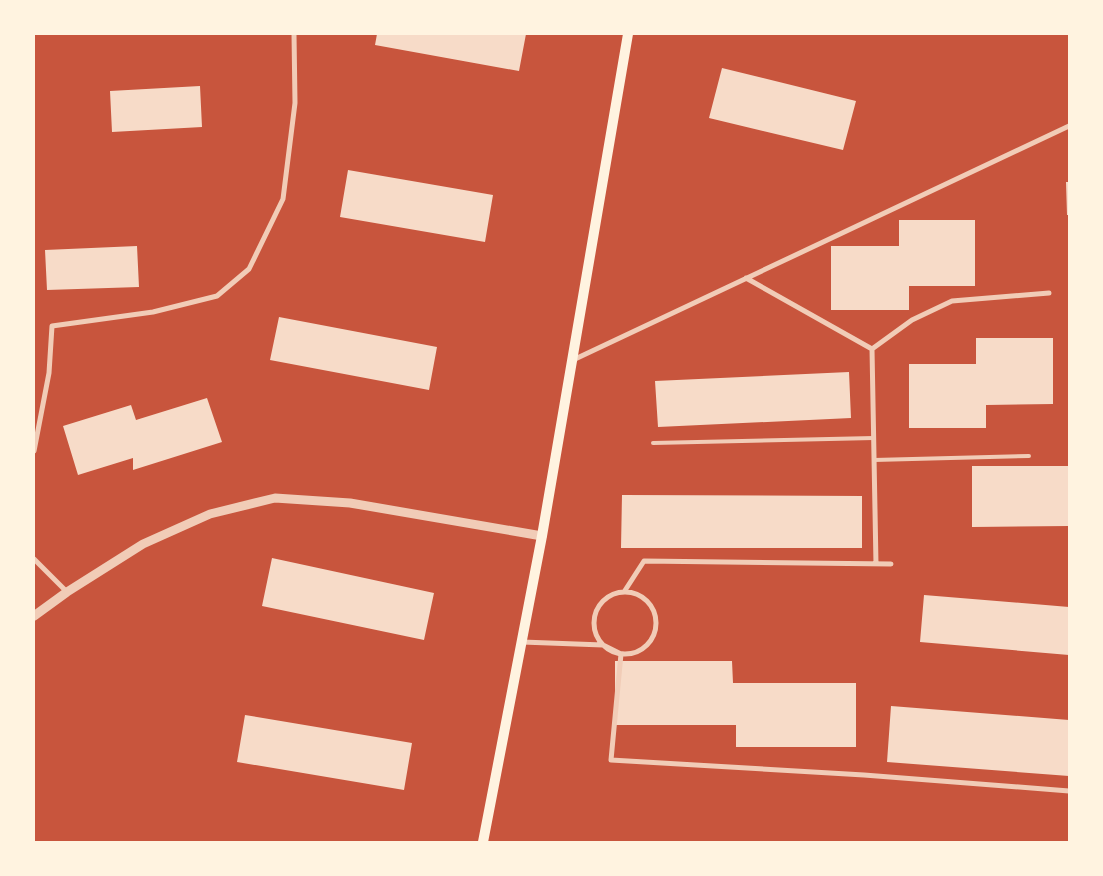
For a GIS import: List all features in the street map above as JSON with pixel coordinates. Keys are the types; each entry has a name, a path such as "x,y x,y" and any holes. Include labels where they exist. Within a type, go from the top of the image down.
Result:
{"main road":[{"path":"483,842 542,536 628,34"}],"street":[{"path":"34,451 49,373 52,326 154,312 217,296 250,269 283,199 295,102 294,34"},
{"path":"572,360 1069,126"},
{"path":"746,278 872,350"},
{"path":"872,350 912,320 952,301 1049,293"},
{"path":"872,350 876,564"},
{"path":"34,616 67,592 152,540 210,514 275,498 350,503 542,536"},
{"path":"34,559 67,592"},
{"path":"624,592 644,561 891,564 884,564"},
{"path":"624,592 643,598 650,605 655,615 656,625 649,643 641,650 621,654 611,651 603,645 597,637 594,627 595,617 605,599 614,594 624,592"},
{"path":"522,642 603,645"},
{"path":"621,654 611,760 864,775 1069,792"}],"lane":[{"path":"654,443 874,438"},
{"path":"874,460 1029,456"}],"building":[{"path":"377,34 526,34 519,71 375,45"},
{"path":"722,68 856,101 843,150 709,118"},
{"path":"200,86 202,127 112,132 110,91"},
{"path":"348,170 493,195 485,242 340,217"},
{"path":"1066,182 1069,182 1069,215 1067,215"},
{"path":"899,220 975,220 975,286 909,286 909,310 831,310 831,246 899,246"},
{"path":"137,246 139,287 47,290 45,250"},
{"path":"279,317 437,347 429,390 270,360"},
{"path":"976,338 1053,338 1053,404 986,405 986,428 909,428 909,364 976,364"},
{"path":"849,372 851,418 658,427 655,381"},
{"path":"207,398 222,442 133,470 133,458 78,475 63,426 131,405 136,420"},
{"path":"972,466 1069,466 1069,526 972,527"},
{"path":"622,495 862,496 862,548 621,548"},
{"path":"272,558 434,593 424,640 262,606"},
{"path":"924,595 1069,607 1069,655 920,642"},
{"path":"615,661 732,661 733,683 856,683 856,747 736,747 736,725 615,725"},
{"path":"891,706 1069,720 1069,776 887,762"},
{"path":"245,715 412,743 404,790 237,762"}]}
